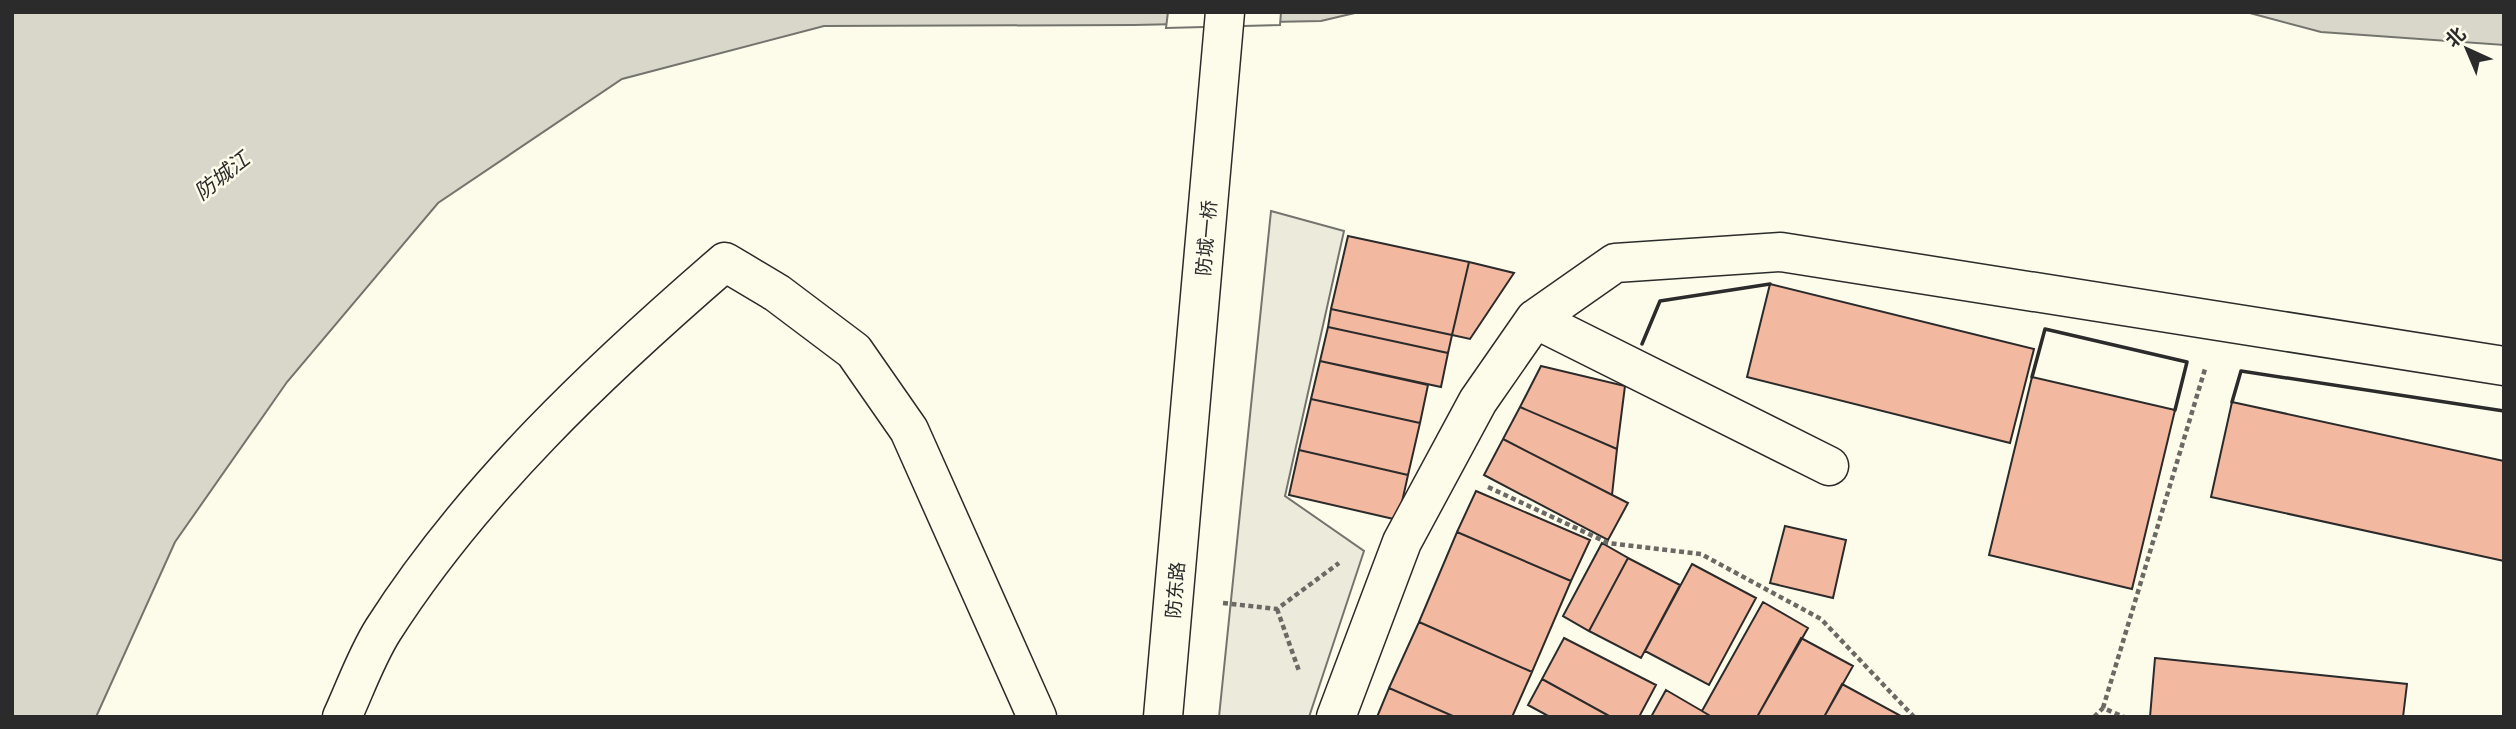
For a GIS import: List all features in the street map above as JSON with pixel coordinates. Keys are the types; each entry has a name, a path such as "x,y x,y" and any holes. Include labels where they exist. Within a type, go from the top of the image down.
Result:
{"street":[{"name":"防城一桥","path":"1187,463 1225,12"},
{"path":"1336,717 1402,542 1478,401 1535,320 1615,263 1781,252 2504,366"},
{"path":"342,717 382,632 453,532 549,424 656,322 725,262 777,293 855,351 909,430 1037,717"},
{"path":"1535,320 1829,466"},
{"name":"防东路","path":"1163,717 1187,463"}],"path":[{"path":"2094,717 2103,708 2220,321"},
{"path":"1442,466 1608,543 1701,554 1821,619 1914,717"},
{"path":"1174,598 1278,609 1377,534 1402,542"},
{"path":"1278,609 1302,680"},
{"path":"2103,708 2124,717"}],"shaded area":[{"path":"1271,211 1344,231 1285,496 1364,551 1309,717 1219,717"}],"water":[{"name":"防城江","path":"12,12 1359,12 1321,21 1134,25 824,26 622,79 438,203 287,382 175,542 96,717 12,717"},
{"path":"2246,12 2504,12 2504,45 2321,32"}],"pier":[{"path":"1168,12 1281,12 1280,25 1166,28"}],"building":[{"path":"1348,236 1469,262 1452,335 1331,309"},
{"path":"1469,262 1514,273 1470,339 1452,335"},
{"path":"1770,284 2034,349 2010,443 1747,377"},
{"path":"1331,309 1452,335 1448,353 1328,327"},
{"path":"1328,327 1448,353 1441,387 1320,361"},
{"path":"1320,361 1428,385 1420,423 1311,399"},
{"path":"1541,366 1625,386 1617,449 1520,407"},
{"path":"2032,377 2175,410 2132,589 1989,555"},
{"path":"1311,399 1420,423 1408,475 1299,450"},
{"path":"2232,402 2504,461 2504,561 2211,497"},
{"path":"1520,407 1617,449 1612,495 1503,439"},
{"path":"1503,439 1628,503 1608,540 1484,475"},
{"path":"1299,450 1408,475 1398,520 1289,495"},
{"path":"1476,491 1590,540 1571,581 1457,532"},
{"path":"1785,526 1846,540 1833,598 1770,583"},
{"path":"1457,532 1571,581 1532,672 1419,622"},
{"path":"1602,543 1628,558 1589,631 1563,616"},
{"path":"1628,558 1680,585 1641,658 1589,631"},
{"path":"1692,564 1756,598 1709,685 1645,651"},
{"path":"1763,602 1808,628 1757,717 1712,717 1702,711"},
{"path":"1419,622 1532,672 1512,717 1455,717 1389,688"},
{"path":"1564,638 1656,685 1639,717 1611,717 1542,679"},
{"path":"1801,638 1853,666 1824,717 1757,717"},
{"path":"2155,658 2407,684 2403,717 2150,717"},
{"path":"1542,679 1611,717 1550,717 1528,705"},
{"path":"1842,684 1901,716 1824,717"},
{"path":"1389,688 1455,717 1377,717"},
{"path":"1666,690 1702,711 1712,717 1651,717"}],"wall":[{"path":"1642,344 1660,301 1770,284"},
{"path":"2032,377 2045,329 2187,362 2175,410"},
{"path":"2232,402 2241,371 2504,411"}]}
